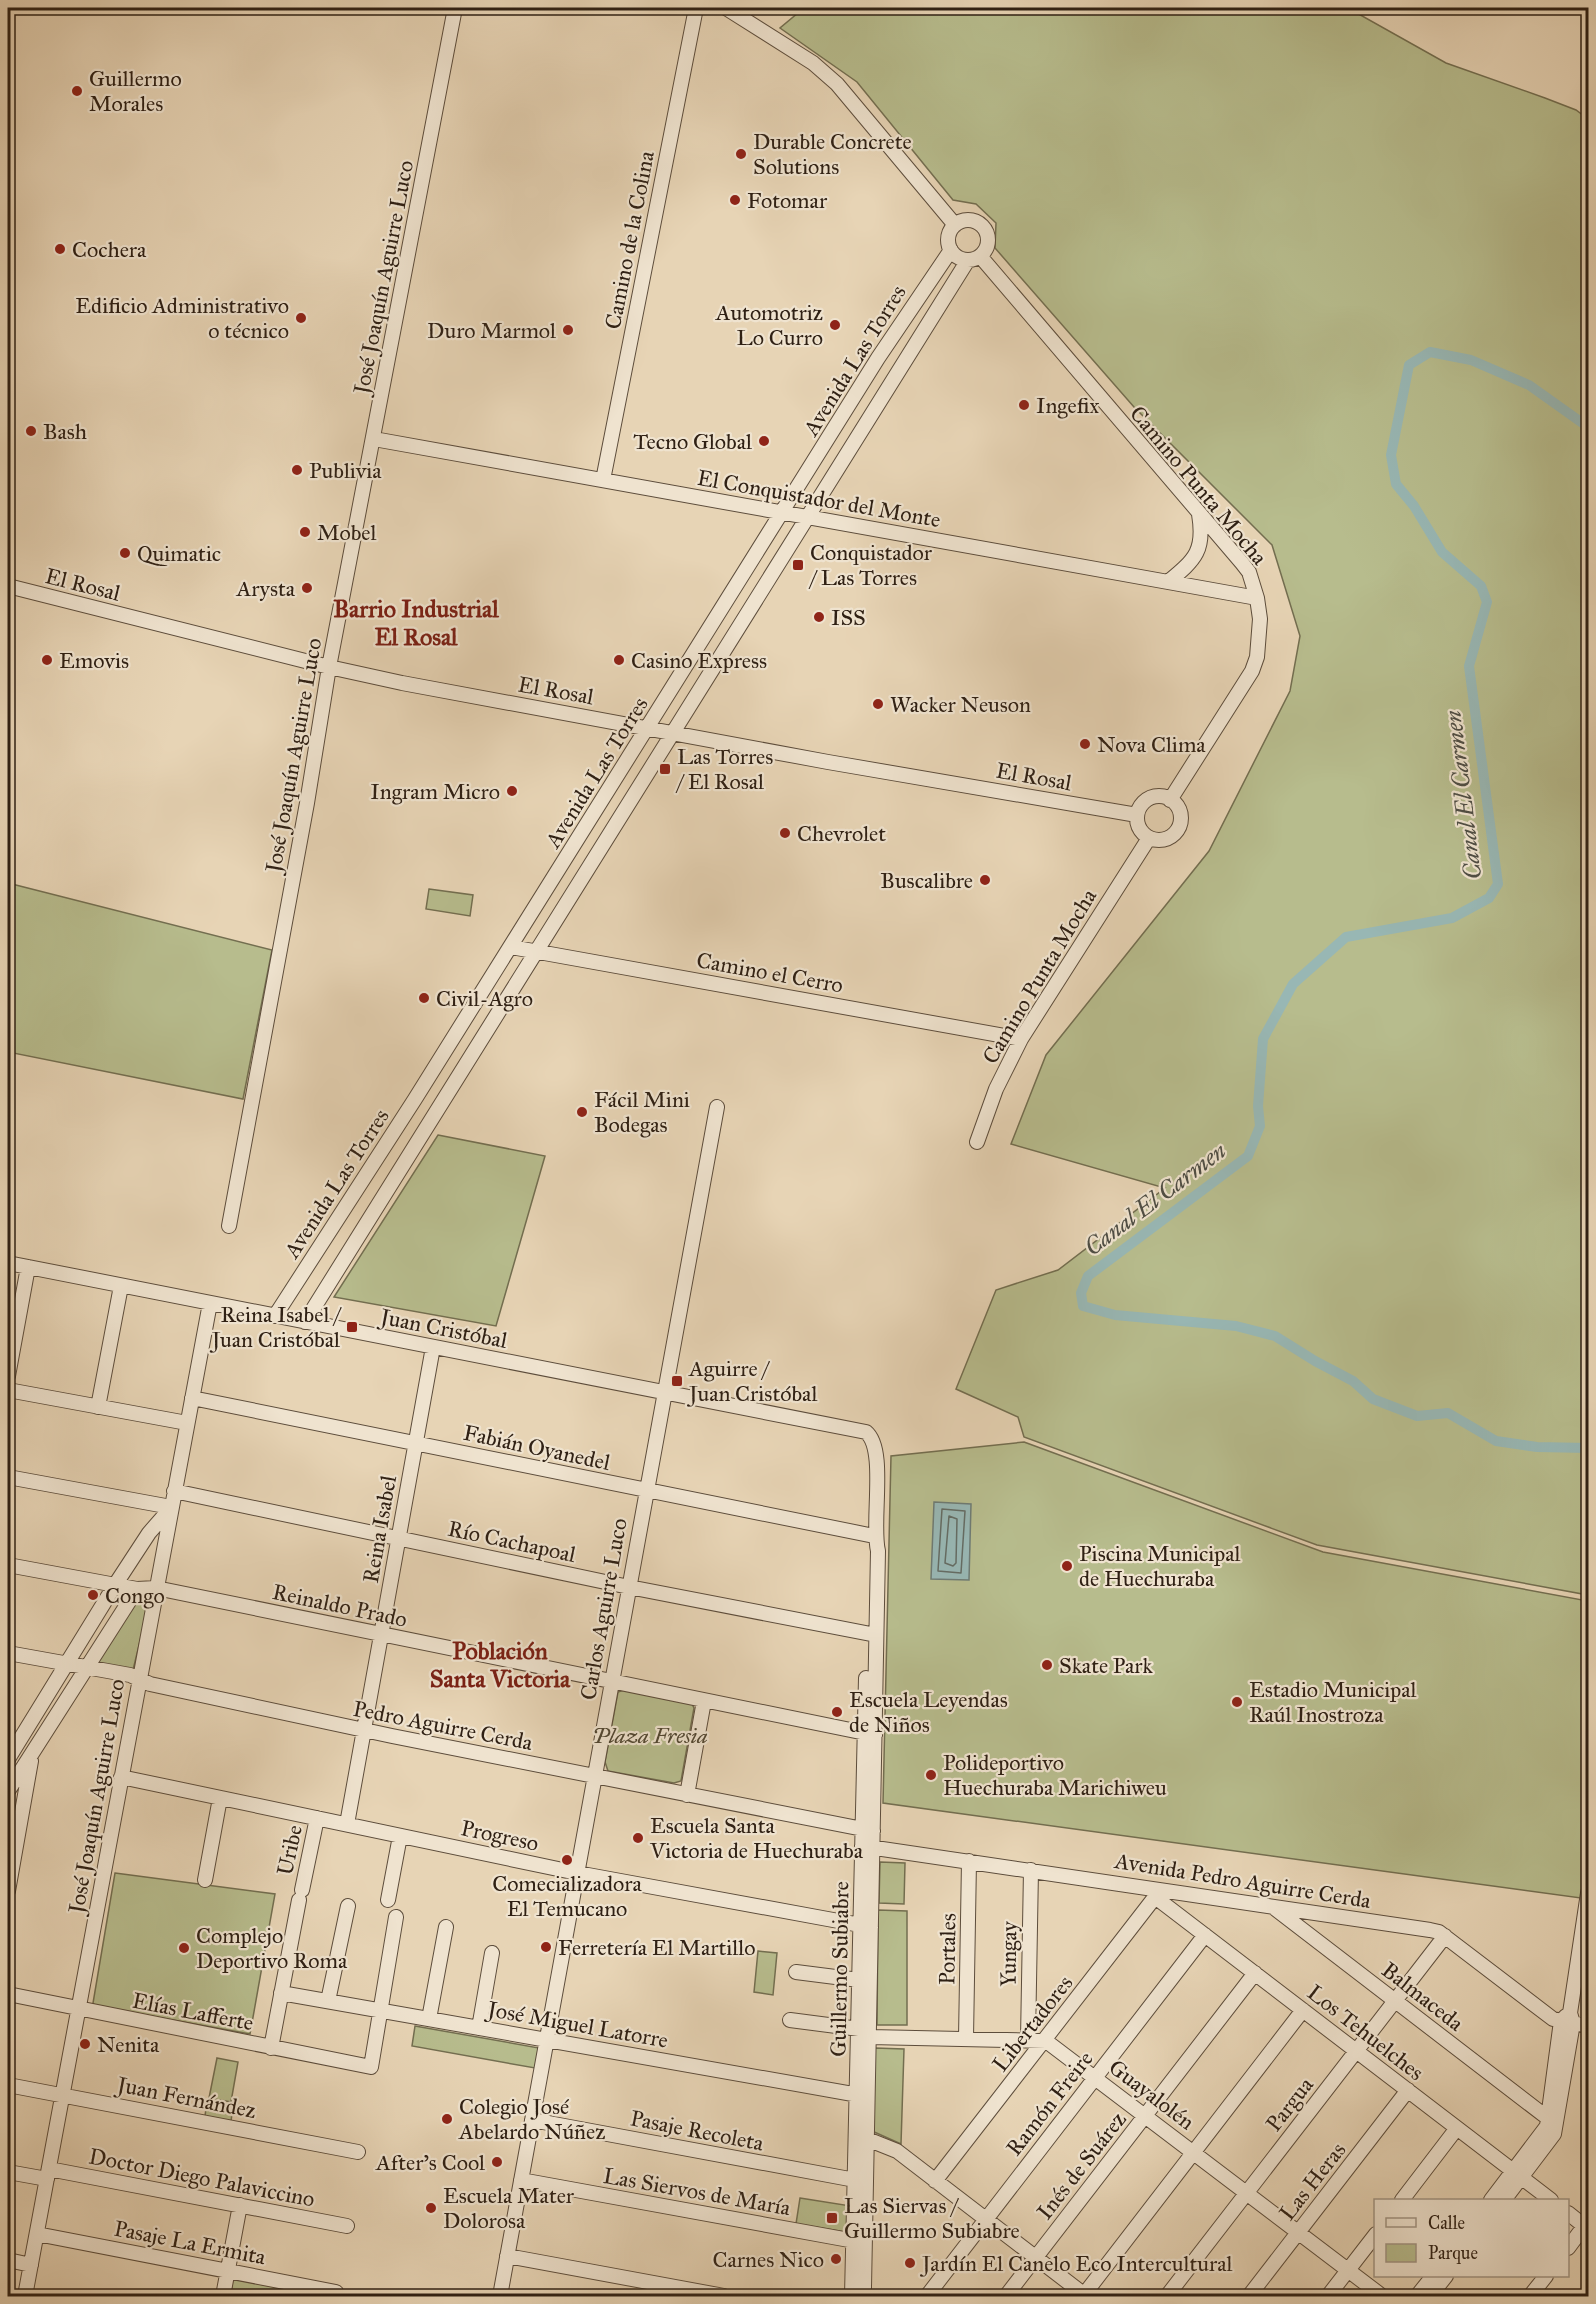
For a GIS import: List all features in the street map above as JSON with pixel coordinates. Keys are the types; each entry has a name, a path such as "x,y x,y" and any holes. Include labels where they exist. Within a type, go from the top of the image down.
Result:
{"street":[{"name":"José Joaquín Aguirre Luco","path":"229,1226 307,803 329,667 455,8"},
{"name":"Camino de la Colina","path":"603,480 696,8"},
{"path":"726,8 813,63 837,84 955,225"},
{"path":"971,220 981,225 988,241 974,258 958,257 951,250 949,234 955,225 971,220"},
{"name":"Avenida Las Torres","path":"275,1316 416,1099 784,513 878,358 951,250"},
{"name":"Avenida Las Torres","path":"305,1322 460,1072 974,258"},
{"name":"Camino Punta Mocha","path":"974,258 1249,572 1257,598 1260,642 1252,671 1170,800"},
{"name":"El Conquistador del Monte","path":"374,439 1257,598"},
{"path":"1168,582 1188,566 1197,554 1202,537 1198,514"},
{"name":"El Rosal","path":"8,586 329,667 675,733 1137,815"},
{"path":"1164,797 1170,800 1179,811 1179,825 1170,837 1164,840 1149,838 1140,829 1137,815 1139,808 1149,799 1164,797"},
{"name":"Camino Punta Mocha","path":"977,1142 996,1089 1021,1039 1149,838"},
{"name":"Camino el Cerro","path":"511,947 1021,1039"},
{"path":"456,1034 452,1060 454,1067 460,1072"},
{"path":"416,1099 422,1108 437,1112"},
{"name":"Carlos Aguirre Luco","path":"500,2296 717,1107"},
{"name":"Juan Cristóbal","path":"8,1263 866,1432 872,1437"},
{"path":"8,1376 28,1267"},
{"path":"98,1407 121,1286"},
{"name":"José Joaquín Aguirre Luco","path":"25,2296 210,1303"},
{"name":"Reina Isabel","path":"347,1824 433,1347"},
{"path":"8,1390 187,1423"},
{"name":"Fabián Oyanedel","path":"192,1398 874,1536"},
{"name":"Guillermo Subiabre","path":"862,2296 855,2180 862,2096 872,1634 878,1551 874,1536 877,1453 872,1437"},
{"path":"8,1477 171,1507 149,1533 115,1585 8,1759"},
{"name":"Río Cachapoal","path":"174,1491 628,1587 872,1634"},
{"name":"Reinaldo Prado","path":"8,1565 137,1589 156,1588 381,1636 870,1734"},
{"path":"8,1791 137,1589"},
{"name":"Pedro Aguirre Cerda","path":"8,1653 130,1675 150,1684 364,1731 868,1830"},
{"path":"687,1795 704,1701"},
{"path":"8,1891 32,1753"},
{"name":"Progreso","path":"121,1777 577,1873 866,1926"},
{"path":"205,1880 220,1798"},
{"name":"Uribe","path":"271,2048 317,1818"},
{"path":"388,1900 400,1836"},
{"name":"Avenida Pedro Aguirre Cerda","path":"867,1846 1031,1870 1156,1892 1271,1906 1439,1932 1553,2019 1568,2019 1588,2026"},
{"name":"Portales","path":"966,2038 969,1861"},
{"name":"Yungay","path":"1028,2039 1031,1870"},
{"name":"Los Tehuelches","path":"1156,1892 1205,1935 1550,2199"},
{"name":"Libertadores","path":"935,2181 1046,2041 1156,1892"},
{"path":"1505,2199 1545,2131 1549,2119 1588,1893"},
{"path":"328,2001 348,1906"},
{"name":"Balmaceda","path":"1271,1906 1549,2119"},
{"path":"380,2011 396,1917"},
{"name":"Guillermo Subiabre","path":"864,2033 859,1980 866,1926"},
{"path":"429,2019 446,1927"},
{"name":"Ramón Freire","path":"927,2296 1205,1935"},
{"name":"Pargua","path":"1167,2296 1445,1936"},
{"path":"478,2028 492,1953"},
{"path":"796,1972 859,1980"},
{"name":"Inés de Suárez","path":"1006,2296 1255,1973"},
{"name":"José Miguel Latorre","path":"281,1993 862,2096"},
{"name":"Elías Lafferte","path":"8,1994 371,2067 380,2011"},
{"path":"867,2139 894,2150 1085,2296 1303,2010"},
{"path":"1492,2199 1518,2175 1556,2128 1568,2019"},
{"name":"Guayalolén","path":"790,2020 864,2033 1046,2041 1382,2296"},
{"name":"Juan Fernández","path":"8,2085 358,2152"},
{"name":"Las Heras","path":"1249,2296 1408,2090"},
{"name":"Guillermo Subiabre","path":"852,2296 859,2242 867,2139 862,2096"},
{"name":"Pasaje Recoleta","path":"532,2120 855,2180"},
{"path":"1403,2199 1458,2128"},
{"name":"Doctor Diego Palaviccino","path":"8,2172 48,2174 240,2205 347,2226"},
{"name":"Las Siervos de María","path":"521,2180 859,2242"},
{"path":"223,2296 240,2205"},
{"path":"1569,2214 1587,2225 1569,2247"},
{"name":"Pasaje La Ermita","path":"37,2234 336,2292"},
{"path":"1328,2296 1374,2238"},
{"path":"507,2256 724,2296"},
{"path":"8,2260 31,2265"},
{"path":"1417,2296 1432,2277"},
{"path":"1430,2296 1445,2277"},
{"path":"1530,2296 1545,2277"}],"green space":[{"path":"804,8 1348,8 1446,63 1576,110 1588,119 1588,1595 1317,1545 1024,1437 1018,1417 956,1389 996,1290 1058,1270 1165,1188 1011,1144 1046,1055 1209,851 1290,691 1300,636 1272,545 1134,407 995,248 996,223 976,204 953,200 857,82 780,28"},
{"path":"8,883 272,950 243,1099 8,1052"},
{"path":"429,889 473,895 470,916 426,909"},
{"path":"438,1135 545,1156 496,1326 334,1297"},
{"name":"Estadio Municipal Raúl Inostroza","path":"1024,1442 1323,1552 1588,1601 1588,1899 883,1803 891,1456"},
{"path":"139,1596 149,1604 133,1670 96,1662"},
{"name":"Plaza Fresia","path":"624,1690 691,1702 694,1708 681,1781 674,1783 608,1771 605,1762 618,1692"},
{"path":"880,1862 905,1863 904,1904 879,1903"},
{"name":"Complejo Deportivo Roma","path":"115,1873 275,1894 250,2034 95,2006 93,2003"},
{"path":"878,1910 907,1911 907,2025 877,2025"},
{"path":"758,1951 777,1953 773,1995 754,1992"},
{"path":"415,2026 539,2048 535,2068 412,2046"},
{"path":"875,2048 904,2049 901,2144 872,2131"},
{"path":"217,2058 238,2062 231,2102 209,2098"},
{"path":"207,2102 233,2107 231,2121 205,2116"},
{"path":"800,2198 851,2206 846,2232 796,2224"},
{"path":"233,2279 324,2296 230,2296"}],"water":[{"path":"934,1502 971,1504 969,1580 931,1579"}],"waterway":[{"name":"Canal El Carmen","path":"1588,427 1529,385 1471,360 1430,352 1409,365 1391,455 1396,484 1414,506 1442,552 1481,586 1487,602 1469,666 1498,884 1489,898 1452,918 1346,937 1293,984 1263,1039 1258,1106 1260,1126 1248,1156 1088,1276 1081,1293 1083,1306 1115,1315 1236,1326 1275,1336 1353,1381 1373,1399 1417,1416 1448,1413 1496,1441 1537,1447 1588,1448"}],"place":[{"name":"Guillermo Morales","path":"77,91"},
{"name":"Durable Concrete Solutions","path":"741,154"},
{"name":"Fotomar","path":"735,200"},
{"name":"Cochera","path":"60,249"},
{"name":"Edificio Administrativo o técnico","path":"301,318"},
{"name":"Automotriz Lo Curro","path":"835,325"},
{"name":"Duro Marmol","path":"568,330"},
{"name":"Ingefix","path":"1024,405"},
{"name":"Bash","path":"31,431"},
{"name":"Tecno Global","path":"764,441"},
{"name":"Publivia","path":"297,470"},
{"name":"Mobel","path":"305,532"},
{"name":"Quimatic","path":"125,553"},
{"name":"Conquistador / Las Torres","path":"798,565"},
{"name":"Arysta","path":"307,588"},
{"name":"ISS","path":"819,617"},
{"name":"Emovis","path":"47,660"},
{"name":"Casino Express","path":"619,660"},
{"name":"Wacker Neuson","path":"878,704"},
{"name":"Nova Clima","path":"1085,744"},
{"name":"Las Torres / El Rosal","path":"665,769"},
{"name":"Ingram Micro","path":"512,791"},
{"name":"Chevrolet","path":"785,833"},
{"name":"Buscalibre","path":"985,880"},
{"name":"Civil-Agro","path":"424,998"},
{"name":"Fácil Mini Bodegas","path":"582,1112"},
{"name":"Reina Isabel / Juan Cristóbal","path":"352,1327"},
{"name":"Aguirre / Juan Cristóbal","path":"677,1381"},
{"name":"Piscina Municipal de Huechuraba","path":"1067,1566"},
{"name":"Congo","path":"93,1595"},
{"name":"Skate Park","path":"1047,1665"},
{"name":"Estadio Municipal Raúl Inostroza","path":"1237,1702"},
{"name":"Escuela Leyendas de Niños","path":"837,1712"},
{"name":"Polideportivo Huechuraba Marichiweu","path":"931,1775"},
{"name":"Escuela Santa Victoria de Huechuraba","path":"638,1838"},
{"name":"Comecializadora El Temucano","path":"567,1860"},
{"name":"Ferretería El Martillo","path":"546,1947"},
{"name":"Complejo Deportivo Roma","path":"184,1948"},
{"name":"Nenita","path":"85,2044"},
{"name":"Colegio José Abelardo Núñez","path":"447,2119"},
{"name":"After's Cool","path":"497,2162"},
{"name":"Escuela Mater Dolorosa","path":"431,2208"},
{"name":"Las Siervas / Guillermo Subiabre","path":"832,2218"},
{"name":"Carnes Nico","path":"836,2259"},
{"name":"Jardín El Canelo Eco Intercultural","path":"910,2263"}],"district":[{"name":"Barrio Industrial El Rosal","path":"416,623"},
{"name":"Población Santa Victoria","path":"500,1665"}]}
